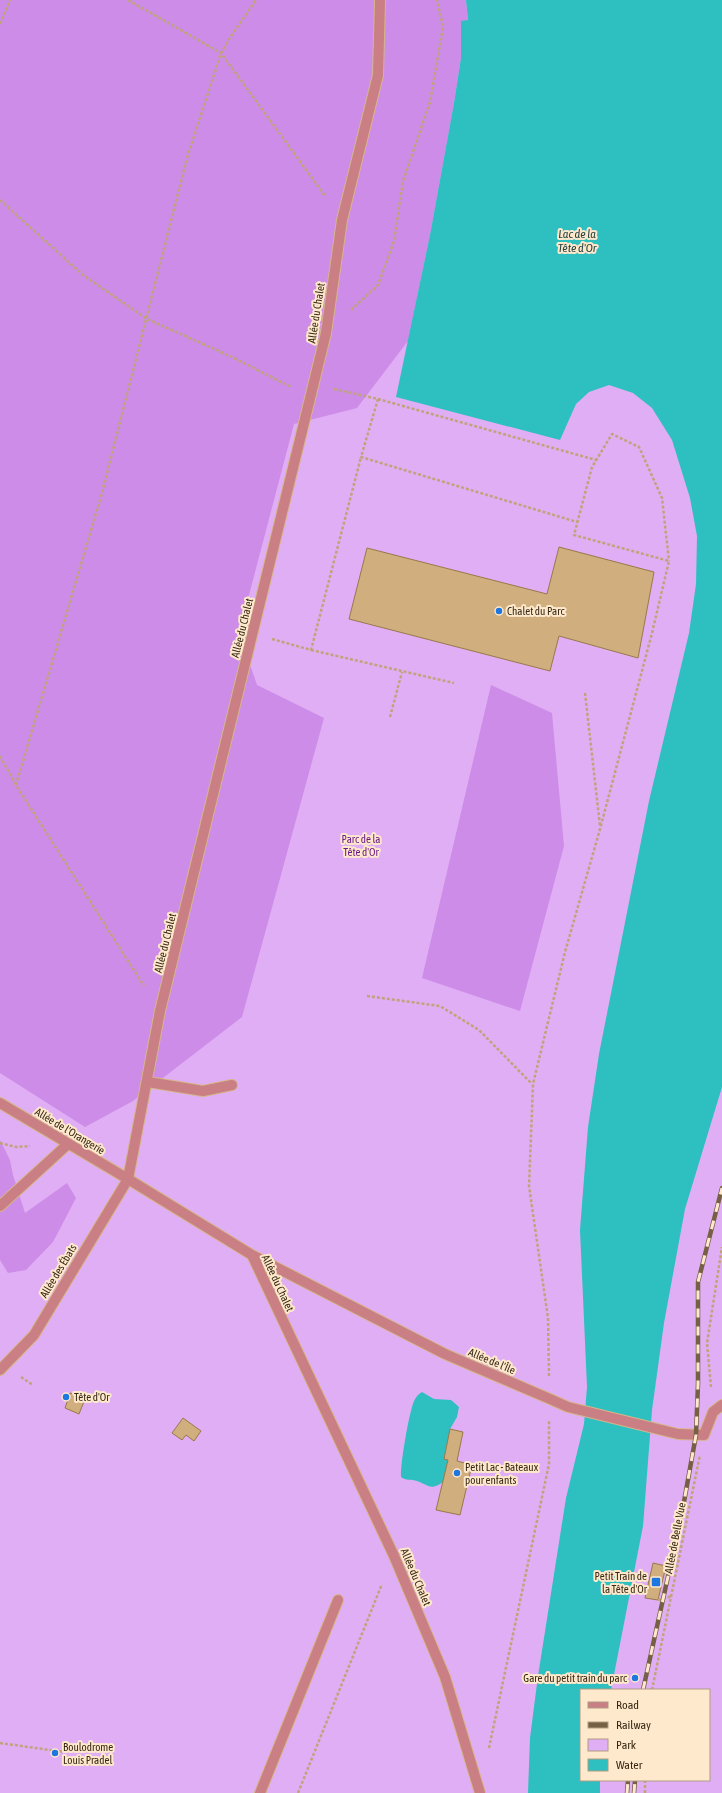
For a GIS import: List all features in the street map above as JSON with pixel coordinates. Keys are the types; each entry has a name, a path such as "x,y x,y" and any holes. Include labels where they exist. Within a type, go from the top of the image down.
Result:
{"street":[{"name":"Allée du Chalet","path":"380,0 378,75 342,220 326,333 160,1011 148,1082 128,1179 252,1256 394,1556 446,1677 480,1793"},
{"path":"148,1082 203,1091 232,1085"},
{"name":"Allée de l'Orangerie","path":"0,1103 128,1179"},
{"path":"0,1206 68,1144"},
{"name":"Allée des Ébats","path":"0,1370 34,1334 128,1179"},
{"name":"Allée de l'Île","path":"252,1256 445,1354 568,1407 678,1434 704,1435"},
{"path":"704,1435 712,1412 722,1405"},
{"path":"260,1793 338,1600"}],"path":[{"path":"0,24 10,0"},
{"path":"128,0 221,53 342,220"},
{"path":"16,785 102,493 187,158 221,53 256,0"},
{"path":"326,333 378,285 394,242 403,181 430,102 443,27 437,0"},
{"path":"0,200 83,275 147,319 230,356 311,397"},
{"path":"332,388 378,399 596,460"},
{"path":"312,650 361,457 378,399"},
{"path":"488,1753 549,1464 550,1399 548,1318 529,1186 533,1084 564,952 600,829 652,633 669,561 662,498 639,446 612,434 592,468 574,535 669,561"},
{"path":"361,457 577,522"},
{"path":"295,645 402,672 454,683"},
{"path":"390,717 402,672"},
{"path":"585,693 600,829"},
{"path":"0,756 16,785 160,1011"},
{"path":"367,996 440,1006 479,1030 533,1084"},
{"path":"712,1412 707,1343 722,1247"},
{"name":"Allée de Belle Vue","path":"652,1689 704,1435"},
{"path":"298,1793 394,1556"},
{"path":"658,1600 672,1596"},
{"path":"0,1744 64,1752"},
{"path":"645,1781 645,1793"}],"green space":[{"name":"Parc de la Tête d'Or","path":"0,0 722,0 722,1793 0,1793"}],"shaded area":[{"path":"0,0 466,0 468,21 461,21 461,58 454,103 430,235 408,341 357,408 294,424 239,633 257,685 324,718 242,1017 133,1101 85,1127 0,1073"},
{"path":"491,685 552,713 564,846 520,1011 422,978"},
{"path":"0,1140 10,1160 25,1213 67,1183 76,1198 53,1242 26,1270 8,1273 0,1260"}],"water":[{"name":"Lac de la Tête d'Or","path":"466,0 722,0 722,1087 685,1209 664,1323 652,1410 643,1526 611,1689 580,1689 580,1781 600,1781 600,1793 528,1793 530,1738 538,1676 566,1498 584,1424 587,1387 580,1230 588,1127 599,1054 649,801 689,633 696,584 697,536 690,498 672,440 652,408 633,393 609,385 589,392 576,404 560,440 396,397 430,235 454,103 461,58 461,21 468,20"},
{"path":"422,1392 434,1399 451,1400 459,1407 457,1417 450,1429 444,1459 448,1460 443,1482 432,1487 401,1477 403,1451 410,1416 414,1401"}],"building":[{"name":"Chalet du Parc","path":"559,547 654,572 638,658 559,636 550,671 349,619 367,548 547,594"},
{"path":"70,1393 85,1399 79,1414 65,1408"},
{"path":"183,1418 201,1431 194,1441 186,1435 182,1440 172,1433"},
{"name":"Petit Lac - Bateaux pour enfants","path":"450,1429 463,1432 457,1461 472,1465 460,1515 436,1510 448,1460 444,1459"},
{"name":"Petit Train de la Tête d'Or","path":"653,1563 666,1566 658,1600 645,1598"}],"railway":[{"path":"643,1689 682,1513 696,1435 698,1384 698,1282 722,1188"},
{"path":"627,1793 628,1781"},
{"path":"634,1793 635,1781"}],"place":[{"name":"Chalet du Parc","path":"499,611"},
{"name":"Tête d'Or","path":"66,1397"},
{"name":"Petit Lac - Bateaux pour enfants","path":"457,1473"},
{"name":"Petit Train de la Tête d'Or","path":"656,1582"},
{"name":"Gare du petit train du parc","path":"635,1678"},
{"name":"Boulodrome Louis Pradel","path":"55,1753"}]}
